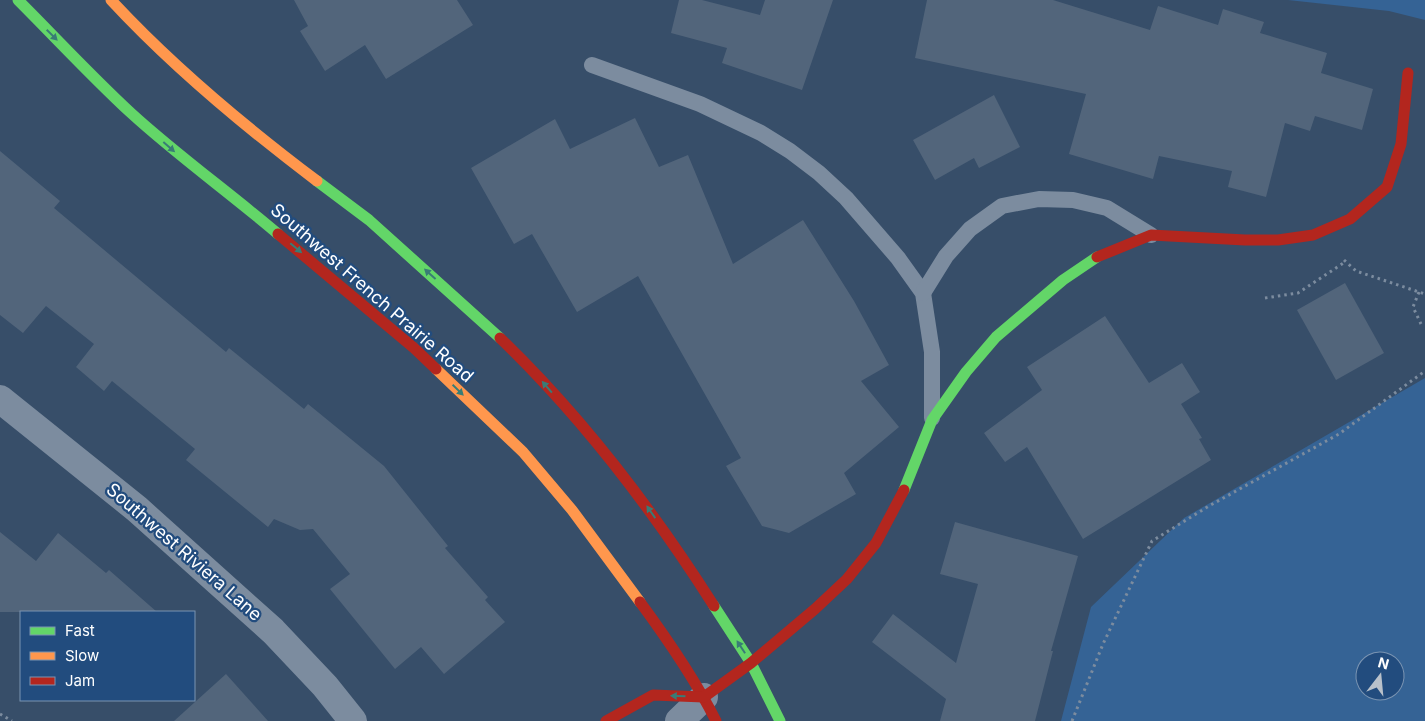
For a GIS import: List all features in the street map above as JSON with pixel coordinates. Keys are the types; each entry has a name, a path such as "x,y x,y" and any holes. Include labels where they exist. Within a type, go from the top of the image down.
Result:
{"street":[{"name":"Southwest French Prairie Road","path":"18,0 130,112 186,161 248,208 414,348 522,452 572,510 663,633 710,709"},
{"path":"110,0 145,37 200,87 313,178 369,220 478,317 531,368 630,483 698,580 751,663 780,721"},
{"path":"679,721 710,709 751,663 815,609 847,579 876,543 898,504 932,420 966,372 996,337 1062,280 1097,257 1151,234 1244,240 1278,240 1314,235 1350,218 1387,187 1401,144 1408,73"},
{"name":"Southwest Riviera Lane","path":"0,398 137,509 273,631 325,686 353,721"},
{"path":"606,721 653,695 710,709"}],"lane":[{"path":"592,65 700,104 761,133 790,151 819,173 846,198 898,258 923,293 932,352 932,420"},
{"path":"923,293 946,256 970,229 1002,206 1039,199 1073,200 1107,208 1151,234"}],"path":[{"path":"1343,252 1344,259 1356,271 1425,294"},
{"path":"1265,298 1298,293 1346,261"},
{"path":"1419,292 1413,307 1422,324"},
{"path":"1072,721 1103,644 1152,541 1209,506 1339,434 1425,371"},
{"path":"0,714 12,721"}],"shaded area":[{"path":"1288,0 1425,0 1425,20 1389,11"},
{"path":"1425,378 1425,721 1061,721 1091,607 1184,518"}],"building":[{"path":"294,0 457,0 473,25 386,79 365,45 325,71 300,31 308,26"},
{"path":"679,0 702,0 760,15 765,0 833,0 802,90 722,63 727,48 671,33"},
{"path":"927,0 1053,0 1150,30 1158,6 1218,25 1223,9 1264,22 1260,33 1327,53 1321,73 1373,89 1362,130 1315,116 1310,131 1285,123 1266,197 1228,187 1232,171 1159,156 1153,179 1069,154 1086,94 915,58"},
{"path":"994,95 1020,147 979,168 974,158 935,180 913,140"},
{"path":"635,118 659,167 688,155 733,264 803,220 854,301 889,365 861,381 899,427 844,473 856,494 789,533 762,526 726,466 741,458 638,276 577,312 532,234 514,244 471,168 555,119 570,149"},
{"path":"0,151 60,201 54,208 226,352 229,348 304,409 308,404 384,466 448,546 445,548 488,597 485,600 505,622 444,674 421,647 395,669 330,589 350,574 313,529 300,530 274,519 268,527 186,460 195,449 112,381 104,391 76,367 94,344 46,306 23,333 0,315"},
{"path":"1345,283 1384,353 1336,380 1297,310"},
{"path":"1105,316 1149,383 1182,363 1200,392 1181,404 1202,438 1199,439 1211,460 1083,539 1027,447 1005,462 984,433 1042,390 1027,367"},
{"path":"955,522 1078,556 1051,651 1053,651 1035,721 940,721 946,699 872,642 893,614 956,663 978,584 940,574"},
{"path":"0,532 36,561 58,533 106,573 109,570 156,611 20,611 0,612"},
{"path":"226,674 268,721 174,721"}],"traffic: fast":[{"path":"18,0 131,113 278,234"},
{"path":"317,181 369,220 500,338"},
{"path":"904,490 932,420 966,372 996,337 1063,280 1097,257"},
{"path":"714,606 751,663 780,721"}],"traffic: slow":[{"path":"111,0 159,49 210,95 317,181"},
{"path":"436,369 523,452 572,510 640,602"}],"traffic: jam":[{"path":"1097,257 1151,235 1278,240 1313,235 1350,219 1387,187 1401,144 1408,73"},
{"path":"278,234 414,348 436,369"},
{"path":"500,338 560,400 615,466 691,570 714,606"},
{"path":"606,721 653,695 704,697 751,663 815,609 847,579 876,543 904,490"},
{"path":"640,602 681,660 716,721"}]}
